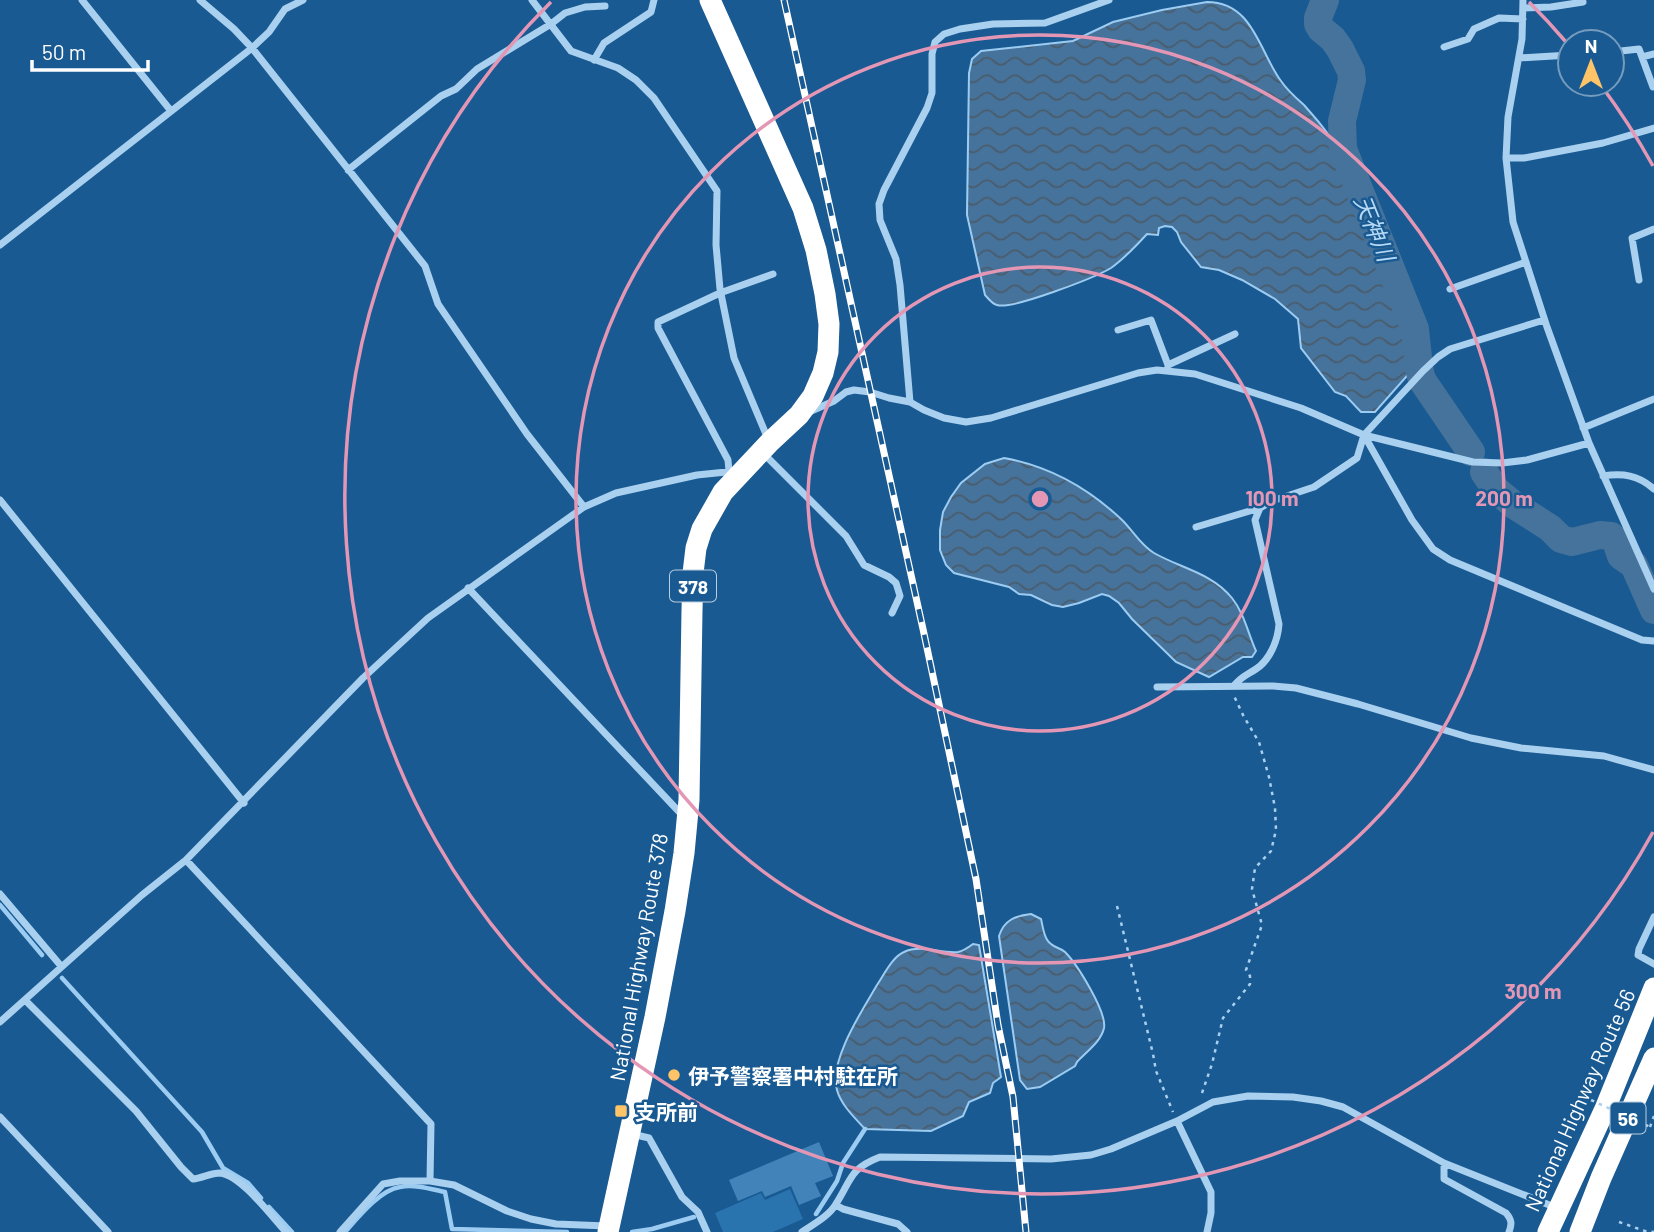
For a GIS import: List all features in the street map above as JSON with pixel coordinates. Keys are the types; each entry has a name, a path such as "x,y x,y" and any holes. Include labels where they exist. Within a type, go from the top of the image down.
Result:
{"highway":[{"name":"National Highway Route 378","path":"608,1229 676,911 687,820 696,548 702,529 736,471 799,415 813,396 828,352 829,324 816,250 803,208 710,0"},
{"name":"National Highway Route 56","path":"1567,1226 1605,1109 1654,988"},
{"name":"56","path":"1567,1226 1601,1178 1654,1058"}],"street":[{"path":"82,0 171,111"},
{"path":"201,0 252,48 425,266 438,303 527,434 584,507"},
{"path":"0,245 252,48 269,32 285,9 303,0"},
{"path":"532,0 571,51 618,68 636,80 654,98 717,191 716,245 720,293 734,358 766,447 846,536 864,565 897,583 900,596 892,613"},
{"path":"594,60 604,43 651,12 654,0"},
{"path":"910,402 900,285 896,260 880,220 879,204 928,108 932,93 932,54 935,42 944,34 960,29 993,24 1045,23 1109,0"},
{"path":"1583,2 1551,6 1523,4 1520,58 1508,117 1506,158 1513,222 1544,320 1583,428 1654,589"},
{"path":"348,170 441,96 456,89 477,69 565,13 585,6 605,6"},
{"path":"1444,47 1468,39 1475,29 1499,18 1523,19"},
{"path":"1626,50 1639,49 1653,88"},
{"path":"1642,57 1654,54"},
{"path":"1520,58 1556,56"},
{"path":"1506,158 1524,158 1603,143 1654,128"},
{"path":"1639,280 1632,238 1654,229"},
{"path":"1450,289 1526,262"},
{"path":"736,471 727,460 658,328 658,322 720,293 773,274"},
{"path":"1118,330 1151,320 1168,368"},
{"path":"1196,527 1260,508 1272,501 1314,487 1357,458 1364,435 1438,357 1450,349 1544,320"},
{"path":"799,415 854,390 910,402 944,418 966,422 991,418 1138,373 1168,368 1235,334"},
{"path":"1168,368 1301,408 1364,435 1472,463 1527,460 1589,443"},
{"path":"1583,428 1654,399"},
{"path":"1364,435 1412,520 1433,549 1450,560 1642,640 1654,641"},
{"path":"0,1022 142,895 186,860 400,642 468,588 584,507 616,493 697,475 736,471"},
{"path":"1603,476 1624,474 1636,477 1654,489"},
{"path":"0,500 244,803"},
{"path":"1234,686 1239,679 1262,664 1278,638 1279,625 1255,520 1260,508"},
{"path":"468,588 687,820"},
{"path":"1157,687 1273,685 1296,688 1471,738 1521,748 1604,756 1654,770"},
{"path":"186,860 431,1124 430,1181"},
{"path":"0,894 61,966"},
{"path":"1654,917 1638,955 1654,964"},
{"path":"24,1000 136,1111 193,1179 222,1173 231,1178 248,1190 286,1232"},
{"path":"803,1232 836,1205 856,1169 880,1157 1071,1158 1091,1155 1177,1121 1213,1102 1248,1096 1293,1097 1343,1107 1567,1226"},
{"path":"0,1117 108,1232"},
{"path":"1177,1121 1211,1192 1207,1232"},
{"path":"630,1133 649,1138 682,1197 698,1212 707,1232"},
{"path":"1444,1163 1444,1179 1506,1213 1511,1219 1509,1232"},
{"path":"340,1232 383,1184 400,1181 430,1181 454,1185 531,1219 608,1229"},
{"path":"836,1205 898,1224 907,1232"}],"path":[{"path":"1196,1111 1212,1064 1223,1018 1250,984 1250,976 1246,970 1262,925 1252,889 1255,868 1271,851 1276,830 1275,808 1259,743 1235,702 1234,686"},
{"path":"1117,906 1156,1071 1177,1121"},
{"path":"1591,1100 1650,1126 1654,1116"},
{"path":"1619,1222 1654,1232"}],"shaded area":[{"path":"790,1189 803,1219 773,1232 723,1232 715,1213 761,1193 765,1200"}],"water":[{"path":"1207,2 1222,4 1245,19 1283,84 1332,139 1409,327 1414,368 1375,412 1361,412 1346,396 1335,392 1301,348 1298,319 1275,299 1242,280 1219,270 1201,267 1172,227 1159,228 1158,235 1147,234 1111,268 1054,292 1006,305 995,304 985,295 967,215 969,73 972,59 981,51 1073,41 1113,22"},
{"path":"1004,458 1037,467 1081,488 1121,519 1149,550 1205,577 1224,590 1243,617 1256,651 1252,657 1243,657 1209,677 1176,662 1109,596 1102,594 1063,607 1031,595 1019,594 1009,587 954,573 946,565 940,550 943,512 961,483 985,464"},
{"path":"1031,914 1041,919 1049,942 1065,952 1077,967 1101,1011 1104,1028 1097,1042 1075,1066 1040,1087 1027,1089 1020,1080 999,936 1011,920"},
{"path":"973,944 979,945 1001,1077 993,1083 990,1093 969,1102 963,1116 931,1131 865,1129 842,1101 836,1078 837,1065 848,1036 864,1008 900,954 917,949 958,952"}],"building":[{"path":"819,1142 833,1176 815,1183 821,1196 799,1205 791,1186 765,1197 762,1191 738,1201 729,1180"}],"waterway":[{"name":"天神川","path":"1325,0 1318,24 1333,39 1351,71 1352,80 1342,121 1343,149 1415,329 1422,380 1471,452"},
{"name":"天神川","path":"1484,472 1496,490 1550,528 1561,539 1572,542 1600,535 1611,536 1616,541 1621,556 1634,565 1654,610"},
{"path":"0,905 42,955"},
{"path":"62,978 202,1132 223,1168 248,1183 261,1198"},
{"path":"816,1214 865,1129"},
{"path":"345,1232 385,1193 411,1186 445,1192 452,1229 567,1232"},
{"path":"269,1207 292,1232"},
{"path":"632,1232 694,1217"}],"railway":[{"path":"784,0 976,879 998,1025 1013,1097 1026,1232"}],"place":[{"name":"伊予警察署中村駐在所","path":"674,1075"},
{"name":"支所前","path":"621,1111"}]}
